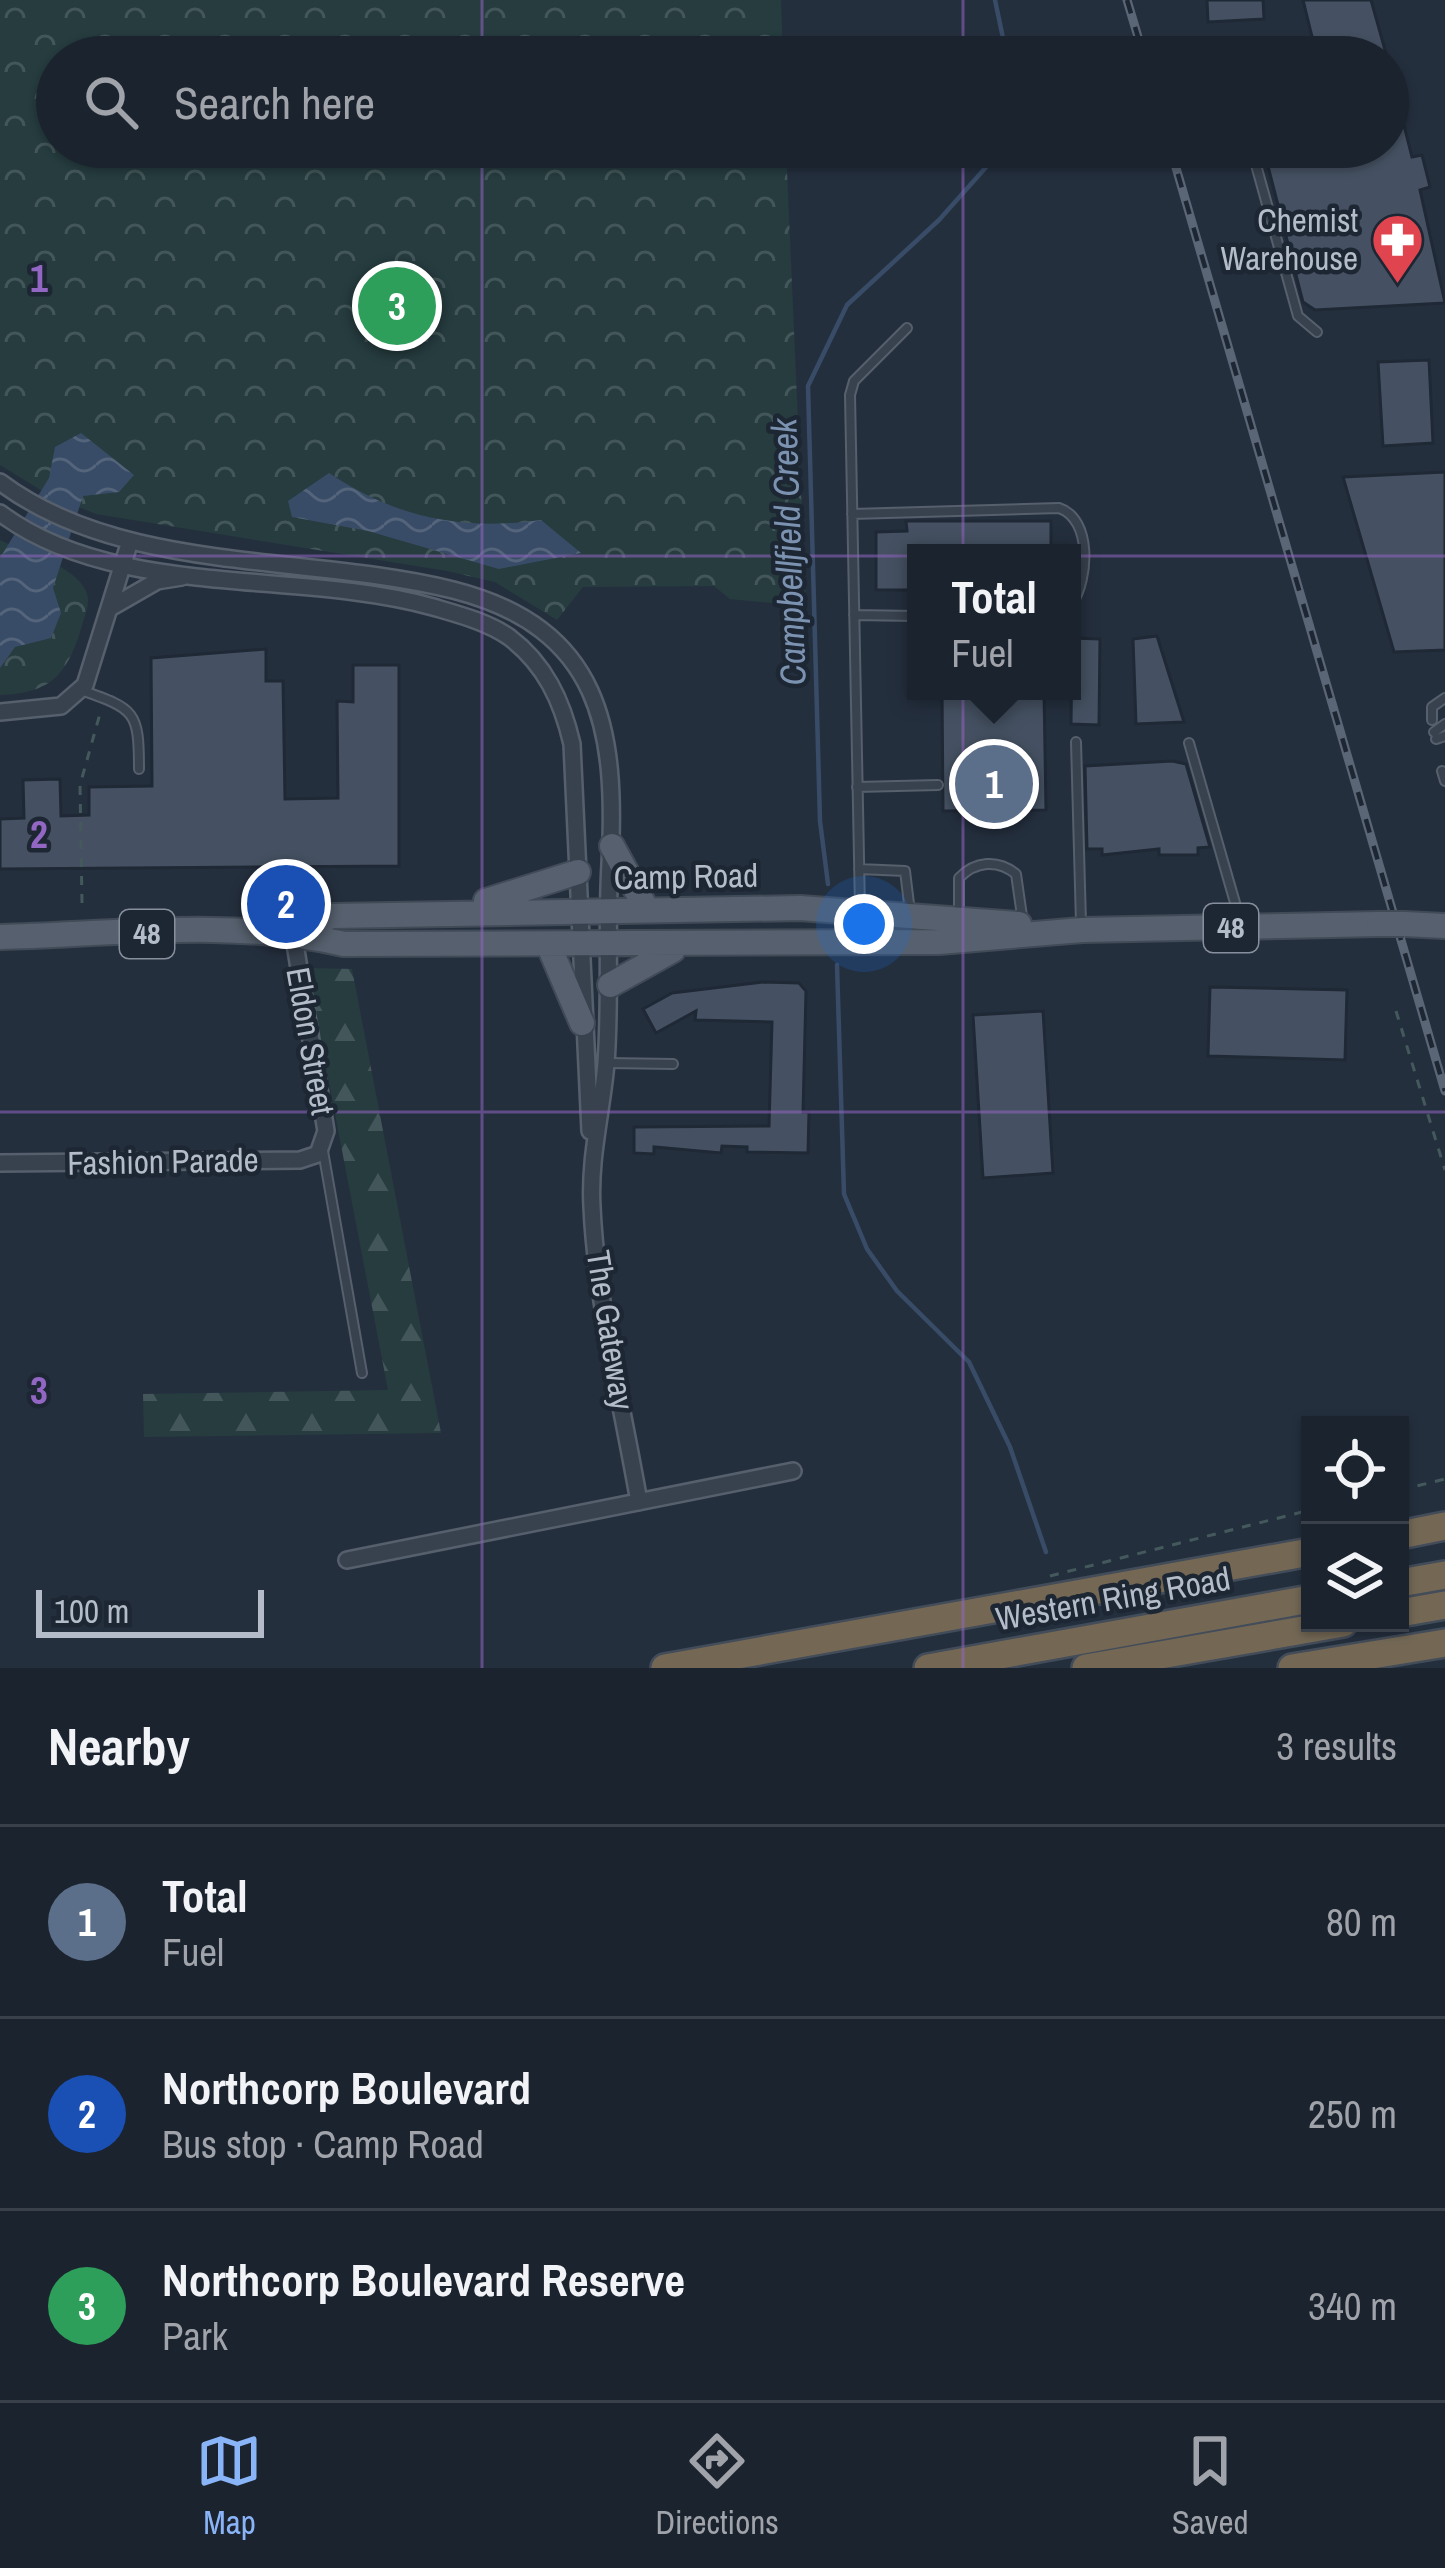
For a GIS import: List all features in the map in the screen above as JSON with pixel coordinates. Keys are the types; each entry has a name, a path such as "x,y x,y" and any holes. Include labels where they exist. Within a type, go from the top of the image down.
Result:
{"highway":[{"path":"1409,1533 1445,1526"},
{"path":"665,1668 1301,1554"},
{"path":"1409,1581 1445,1575"},
{"name":"Western Ring Road","path":"928,1668 1301,1601"},
{"path":"1409,1611 1445,1605"},
{"name":"Western Ring Road","path":"1085,1668 1301,1630"},
{"path":"1292,1668 1445,1643"}],"main road":[{"path":"612,846 647,910"},
{"path":"430,912 525,892 578,872"},
{"name":"Camp Road","path":"293,932 332,916 610,910 860,911 1082,930"},
{"name":"Camp Road","path":"0,937 293,932 344,944 680,946 939,942 1082,930 1445,926"},
{"path":"549,946 582,1023"},
{"path":"610,985 680,946"}],"street":[{"name":"The Gateway","path":"0,482 23,500 86,530 130,541 437,586 507,606 573,662 603,724 614,776 606,1063 593,1158"},
{"name":"The Gateway","path":"2,515 74,551 123,565 332,589 458,614 506,634 539,664 563,708 572,744 594,1226 639,1502"},
{"path":"0,712 61,706 80,690 96,658 130,541"},
{"path":"110,608 157,581 203,574"},
{"name":"Eldon Street","path":"293,932 326,1131 322,1149"},
{"name":"Fashion Parade","path":"0,1163 300,1160 322,1149"},
{"path":"347,1560 793,1471"}],"lane":[{"path":"1257,168 1298,316 1316,332"},
{"path":"860,911 850,394 854,381 907,328"},
{"path":"852,514 1058,508 1072,512 1080,522 1081,579"},
{"path":"332,589 335,571"},
{"path":"854,615 907,616"},
{"path":"80,690 128,709 139,722 139,769"},
{"path":"1432,720 1435,702 1445,698"},
{"path":"1438,735 1445,724"},
{"path":"1076,742 1082,930"},
{"path":"1190,742 1242,928"},
{"path":"857,787 938,785"},
{"path":"959,918 959,878 971,867 996,864 1016,874 1023,924"},
{"path":"859,869 905,871 910,914"},
{"path":"606,1063 673,1064"},
{"path":"322,1149 362,1373"}],"path":[{"path":"82,903 80,784 103,698"},
{"path":"1396,1010 1445,1170"},
{"path":"1409,1488 1445,1479"},
{"path":"1042,1578 1301,1512"}],"green space":[{"path":"0,0 781,0 782,36 36,36 36,168 787,168 806,606 730,599 714,586 583,587 557,620 495,582 96,514 49,495 0,465"},
{"path":"0,540 67,571 86,590 88,599 72,654 57,677 18,694 0,695"},
{"path":"307,968 352,969 441,1433 144,1437 143,1394 388,1390"}],"water":[{"path":"81,433 134,475 119,492 83,496 53,588 61,613 51,638 15,647 0,668 0,558 49,478 55,447"},
{"path":"329,473 379,501 431,517 484,524 541,520 581,553 499,569 368,531 292,517 288,501"}],"building":[{"path":"1207,0 1263,0 1264,19 1208,22"},
{"path":"1303,0 1371,0 1381,36 1312,36"},
{"path":"1409,145 1412,157 1422,155 1430,187 1420,190 1445,303 1315,310 1303,302 1268,168 1409,168"},
{"path":"1429,360 1433,443 1383,446 1378,362"},
{"path":"1445,472 1445,650 1394,652 1343,477"},
{"path":"906,521 1051,521 1051,544 907,544 907,590 876,590 876,532 907,531"},
{"path":"1157,636 1184,722 1136,724 1133,639"},
{"path":"1081,638 1100,639 1099,725 1071,724 1071,700 1081,700"},
{"path":"266,649 266,681 283,681 285,799 338,798 337,701 353,702 353,665 399,665 399,866 0,869 0,819 24,818 23,780 60,779 61,816 89,815 89,787 152,786 151,658"},
{"path":"942,700 1044,700 1046,810 943,811"},
{"path":"1186,764 1210,847 1198,848 1198,855 1159,855 1159,849 1102,855 1102,849 1087,849 1085,766"},
{"path":"763,982 799,983 806,991 803,1112 809,1112 808,1153 747,1152 747,1147 722,1146 721,1153 654,1147 654,1154 634,1153 634,1127 769,1126 772,1022 695,1020 696,1011 656,1033 643,1009 672,993"},
{"path":"1210,987 1347,990 1345,1060 1208,1056"},
{"path":"1043,1011 1053,1173 983,1178 973,1015"}],"waterway":[{"name":"Campbellfield Creek","path":"995,0 1003,36"},
{"name":"Campbellfield Creek","path":"828,884 820,821 808,386 847,305 939,220 985,168"},
{"name":"Campbellfield Creek","path":"837,965 844,1194 867,1249 897,1291 969,1362 1010,1447 1046,1552"}],"railway":[{"path":"1127,0 1138,36"},
{"path":"1176,168 1445,1091"}],"place":[{"name":"Chemist Warehouse","path":"1397,285"},
{"name":"Northcorp Boulevard Reserve","path":"397,306"},
{"name":"Total","path":"994,784"},
{"name":"Northcorp Boulevard","path":"286,904"}]}
